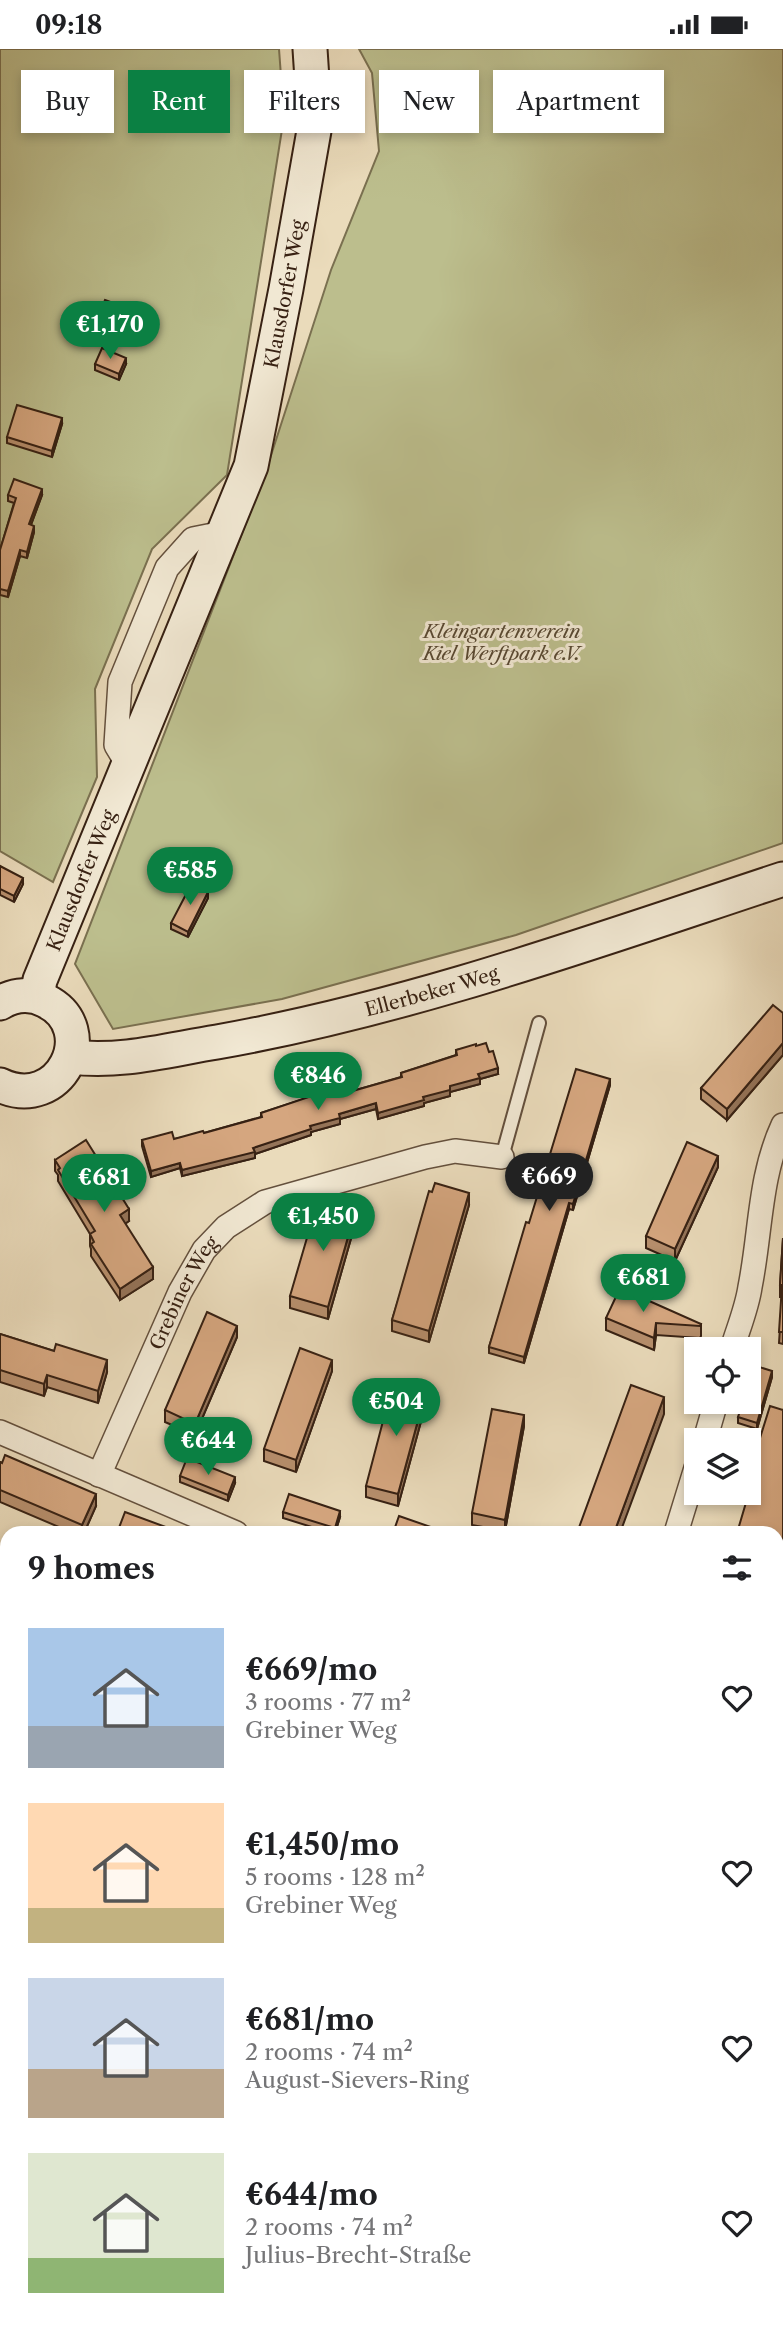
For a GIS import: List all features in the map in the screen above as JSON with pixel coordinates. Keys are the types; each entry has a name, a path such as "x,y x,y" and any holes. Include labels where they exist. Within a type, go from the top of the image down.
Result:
{"street":[{"name":"Klausdorfer Weg","path":"37,996 40,980 251,466 315,125 310,49"},
{"name":"Ellerbeker Weg","path":"71,1057 114,1060 288,1029 524,965 783,879"},
{"path":"0,1003 12,996 37,996 54,1005 66,1019 72,1038 71,1057 62,1074 47,1086 3,1096"},
{"path":"736,1337 750,1289 763,1187 772,1148 783,1125"},
{"name":"Grebiner Weg","path":"99,1475 180,1292 204,1250 226,1227 265,1202 425,1157 455,1151 502,1157"},
{"path":"0,1433 219,1526"},
{"path":"679,1526 685,1505"}],"lane":[{"path":"502,1157 539,1023"}],"green space":[{"path":"0,49 279,49 281,70 244,70 244,133 281,133 227,475 152,549 95,689 97,777 53,882 0,851"},
{"name":"Kleingartenverein Kiel Werftpark e.V.","path":"359,49 783,49 783,843 516,935 282,999 113,1029 75,964 265,474 331,270 379,151 372,73"}],"building":[{"path":"105,300 130,309 122,331 97,321"},
{"path":"102,348 126,358 119,374 95,364"},
{"path":"17,405 62,418 52,451 7,437"},
{"path":"14,479 42,489 29,524 34,526 27,552 20,550 8,591 0,589 0,550 16,498 8,495"},
{"path":"0,866 23,878 14,896 0,889"},
{"path":"193,881 208,892 188,932 171,923"},
{"path":"773,1005 783,1013 783,1043 727,1109 701,1088"},
{"path":"486,1043 489,1052 493,1051 498,1068 478,1074 480,1078 450,1086 450,1090 423,1097 424,1100 378,1113 376,1103 339,1114 340,1118 310,1126 311,1129 253,1148 255,1152 182,1170 180,1163 151,1171 142,1140 172,1132 174,1139 262,1117 261,1113 318,1094 316,1089 346,1083 349,1092 402,1077 401,1073 457,1055 456,1050"},
{"path":"576,1069 610,1079 573,1204 569,1203 524,1357 489,1347"},
{"path":"86,1140 129,1209 120,1215 153,1267 120,1289 91,1244 94,1242 90,1234 95,1231 58,1170 60,1168 55,1160"},
{"path":"687,1142 718,1156 675,1249 646,1236"},
{"path":"435,1183 469,1193 429,1331 392,1320 429,1191 432,1192"},
{"path":"322,1199 356,1209 328,1307 290,1296 316,1207 319,1208"},
{"path":"783,1238 783,1332 779,1332 780,1285"},
{"path":"620,1288 701,1324 656,1323 654,1338 606,1318"},
{"path":"207,1312 237,1326 195,1424 165,1410"},
{"path":"0,1334 54,1351 56,1344 107,1360 98,1391 47,1375 44,1384 0,1370"},
{"path":"300,1348 332,1360 296,1460 264,1449"},
{"path":"761,1368 772,1371 761,1409"},
{"path":"393,1383 426,1391 398,1494 366,1486"},
{"path":"631,1385 664,1397 617,1526 580,1526"},
{"path":"770,1406 783,1410 783,1526 739,1526 745,1505 761,1505 761,1435"},
{"path":"492,1409 524,1415 505,1520 472,1513"},
{"path":"739,1414 760,1414 757,1423 738,1417"},
{"path":"5,1455 96,1494 82,1525 0,1490 0,1462 2,1463"},
{"path":"187,1458 235,1477 228,1495 180,1476"},
{"path":"289,1494 340,1511 336,1526 283,1512"},
{"path":"125,1512 163,1526 120,1526"},
{"path":"399,1516 428,1526 395,1526"}]}
